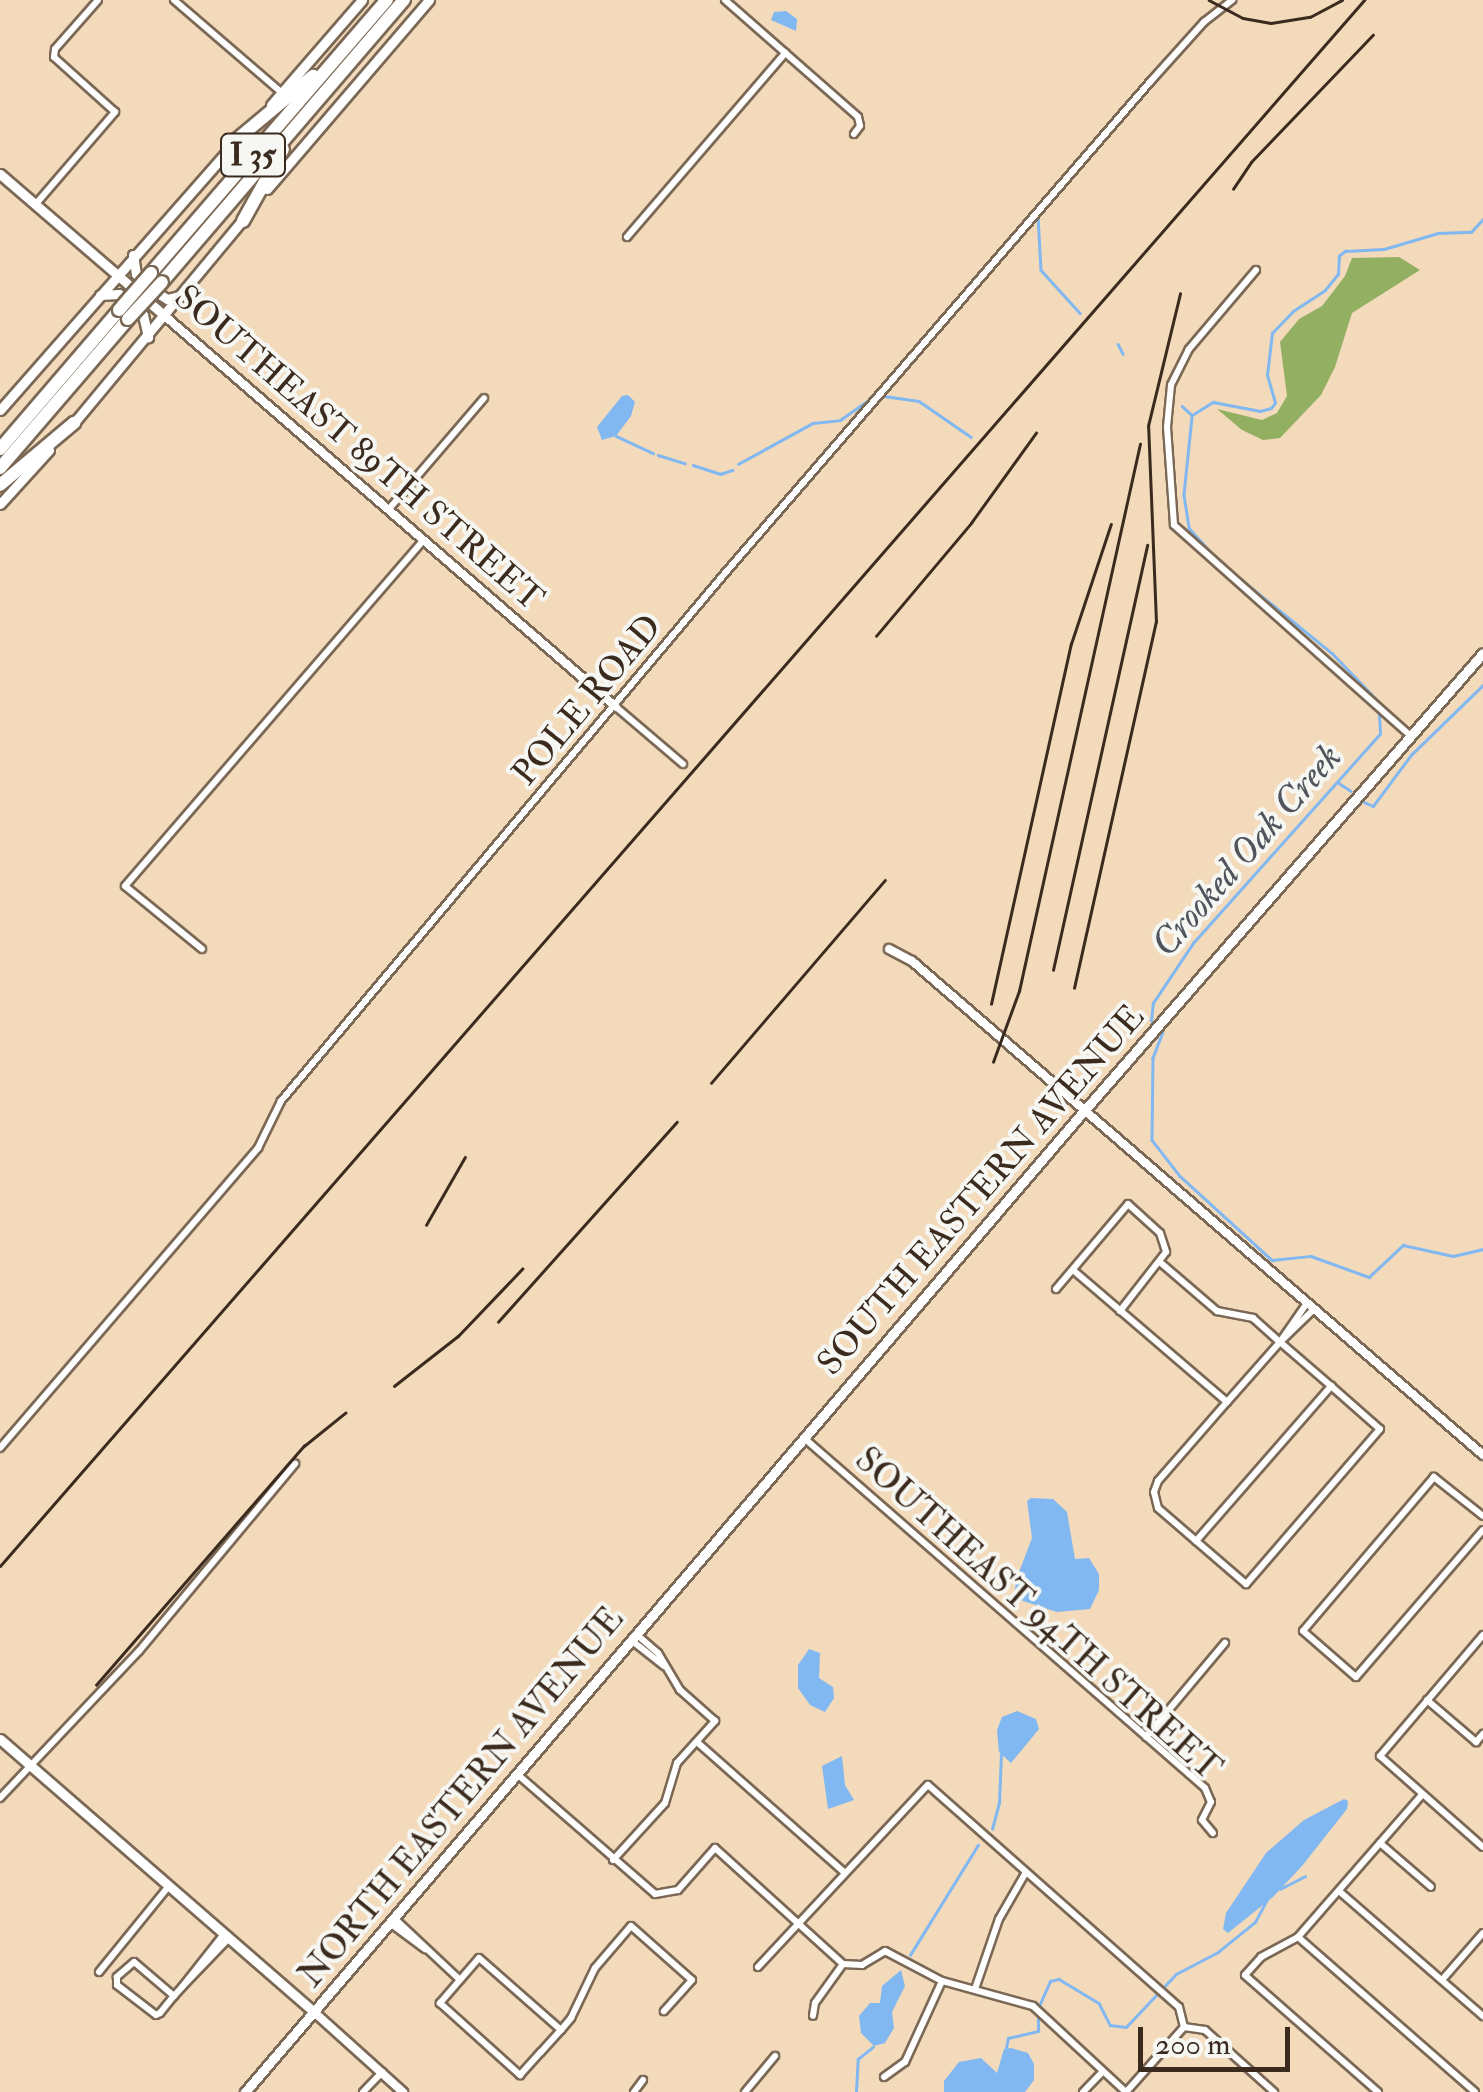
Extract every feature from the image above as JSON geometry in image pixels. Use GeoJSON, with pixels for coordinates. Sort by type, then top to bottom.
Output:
{"type":"FeatureCollection","features":[{"type":"Feature","properties":{"kind":"highway","name":"I 35"},"geometry":{"type":"LineString","coordinates":[[0,449],[156,277],[387,0]]}},
{"type":"Feature","properties":{"kind":"highway","name":"I 35"},"geometry":{"type":"LineString","coordinates":[[156,277],[298,123],[404,0]]}},
{"type":"Feature","properties":{"kind":"highway"},"geometry":{"type":"LineString","coordinates":[[235,141],[355,37]]}},
{"type":"Feature","properties":{"kind":"highway"},"geometry":{"type":"LineString","coordinates":[[242,221],[298,123]]}},
{"type":"Feature","properties":{"kind":"highway","name":"I 35"},"geometry":{"type":"LineString","coordinates":[[0,468],[124,314]]}},
{"type":"Feature","properties":{"kind":"highway"},"geometry":{"type":"LineString","coordinates":[[0,485],[74,423]]}},
{"type":"Feature","properties":{"kind":"main road"},"geometry":{"type":"LineString","coordinates":[[0,410],[361,0]]}},
{"type":"Feature","properties":{"kind":"main road"},"geometry":{"type":"LineString","coordinates":[[0,504],[166,317],[428,0]]}},
{"type":"Feature","properties":{"kind":"main road","name":"SOUTHEAST 89TH STREET"},"geometry":{"type":"LineString","coordinates":[[0,174],[166,317]]}},
{"type":"Feature","properties":{"kind":"main road"},"geometry":{"type":"LineString","coordinates":[[133,255],[137,276],[159,294],[167,299],[185,294]]}},
{"type":"Feature","properties":{"kind":"main road"},"geometry":{"type":"LineString","coordinates":[[98,295],[119,294],[145,316],[148,338]]}},
{"type":"Feature","properties":{"kind":"main road","name":"SOUTH EASTERN AVENUE"},"geometry":{"type":"LineString","coordinates":[[718,1538],[1483,653]]}},
{"type":"Feature","properties":{"kind":"main road","name":"NORTH EASTERN AVENUE"},"geometry":{"type":"LineString","coordinates":[[245,2092],[718,1538]]}},
{"type":"Feature","properties":{"kind":"main road"},"geometry":{"type":"LineString","coordinates":[[2,1744],[314,2012]]}},
{"type":"Feature","properties":{"kind":"street"},"geometry":{"type":"LineString","coordinates":[[35,205],[115,112],[57,62],[54,53],[98,0]]}},
{"type":"Feature","properties":{"kind":"street"},"geometry":{"type":"LineString","coordinates":[[174,0],[282,93]]}},
{"type":"Feature","properties":{"kind":"street"},"geometry":{"type":"LineString","coordinates":[[725,0],[858,117],[860,126],[854,134]]}},
{"type":"Feature","properties":{"kind":"street","name":"POLE ROAD"},"geometry":{"type":"LineString","coordinates":[[0,1448],[258,1148],[281,1101],[735,561],[1150,82],[1204,22],[1232,0]]}},
{"type":"Feature","properties":{"kind":"street"},"geometry":{"type":"LineString","coordinates":[[628,237],[784,53]]}},
{"type":"Feature","properties":{"kind":"street"},"geometry":{"type":"LineString","coordinates":[[1256,270],[1189,348],[1171,385],[1166,427],[1174,526],[1411,736]]}},
{"type":"Feature","properties":{"kind":"street","name":"SOUTHEAST 89TH STREET"},"geometry":{"type":"LineString","coordinates":[[166,317],[683,764]]}},
{"type":"Feature","properties":{"kind":"street"},"geometry":{"type":"LineString","coordinates":[[389,509],[484,398]]}},
{"type":"Feature","properties":{"kind":"street"},"geometry":{"type":"LineString","coordinates":[[202,949],[125,886],[424,540]]}},
{"type":"Feature","properties":{"kind":"street"},"geometry":{"type":"LineString","coordinates":[[889,949],[912,962],[1483,1455]]}},
{"type":"Feature","properties":{"kind":"street"},"geometry":{"type":"LineString","coordinates":[[1056,1288],[1128,1204],[1163,1237],[1166,1252],[1161,1264],[1120,1310]]}},
{"type":"Feature","properties":{"kind":"street"},"geometry":{"type":"LineString","coordinates":[[1161,1264],[1217,1311],[1250,1316],[1280,1342],[1331,1386],[1380,1429],[1246,1584],[1158,1508],[1154,1497],[1158,1481],[1280,1342],[1310,1306]]}},
{"type":"Feature","properties":{"kind":"street"},"geometry":{"type":"LineString","coordinates":[[1072,1270],[1226,1402]]}},
{"type":"Feature","properties":{"kind":"street"},"geometry":{"type":"LineString","coordinates":[[1196,1541],[1331,1386]]}},
{"type":"Feature","properties":{"kind":"street","name":"SOUTHEAST 94TH STREET"},"geometry":{"type":"LineString","coordinates":[[804,1438],[1204,1788],[1210,1802],[1203,1824],[1213,1833]]}},
{"type":"Feature","properties":{"kind":"street"},"geometry":{"type":"LineString","coordinates":[[0,1798],[139,1652],[295,1464]]}},
{"type":"Feature","properties":{"kind":"street"},"geometry":{"type":"LineString","coordinates":[[1483,1516],[1434,1477],[1303,1632],[1356,1677],[1483,1530]]}},
{"type":"Feature","properties":{"kind":"street"},"geometry":{"type":"LineString","coordinates":[[1483,1635],[1380,1756],[1480,1844],[1483,1834]]}},
{"type":"Feature","properties":{"kind":"street"},"geometry":{"type":"LineString","coordinates":[[613,1860],[665,1803],[677,1763],[715,1721],[680,1690],[658,1653],[633,1637]]}},
{"type":"Feature","properties":{"kind":"street"},"geometry":{"type":"LineString","coordinates":[[1146,1738],[1225,1644]]}},
{"type":"Feature","properties":{"kind":"street"},"geometry":{"type":"LineString","coordinates":[[1426,1700],[1476,1742],[1483,1734]]}},
{"type":"Feature","properties":{"kind":"street"},"geometry":{"type":"LineString","coordinates":[[697,1742],[844,1872]]}},
{"type":"Feature","properties":{"kind":"street"},"geometry":{"type":"LineString","coordinates":[[517,1774],[647,1890],[664,1895],[678,1890],[715,1848],[843,1964],[862,1965],[885,1951],[942,1981],[1034,2006],[1126,2092],[1184,2027]]}},
{"type":"Feature","properties":{"kind":"street"},"geometry":{"type":"LineString","coordinates":[[758,1967],[928,1785],[1179,2007],[1184,2027]]}},
{"type":"Feature","properties":{"kind":"street"},"geometry":{"type":"LineString","coordinates":[[1378,2092],[1245,1975],[1261,1956],[1298,1937],[1422,1794]]}},
{"type":"Feature","properties":{"kind":"street"},"geometry":{"type":"LineString","coordinates":[[1380,1843],[1431,1887]]}},
{"type":"Feature","properties":{"kind":"street"},"geometry":{"type":"LineString","coordinates":[[974,1989],[998,1919],[1026,1872]]}},
{"type":"Feature","properties":{"kind":"street"},"geometry":{"type":"LineString","coordinates":[[99,1972],[169,1886]]}},
{"type":"Feature","properties":{"kind":"street"},"geometry":{"type":"LineString","coordinates":[[1339,1891],[1483,2016]]}},
{"type":"Feature","properties":{"kind":"street"},"geometry":{"type":"LineString","coordinates":[[392,1921],[459,1980]]}},
{"type":"Feature","properties":{"kind":"street"},"geometry":{"type":"LineString","coordinates":[[561,2030],[479,1958],[440,2003],[520,2075],[561,2030],[582,2002],[595,1968],[631,1926],[692,1980],[664,2011]]}},
{"type":"Feature","properties":{"kind":"street"},"geometry":{"type":"LineString","coordinates":[[1442,1980],[1483,1933]]}},
{"type":"Feature","properties":{"kind":"street"},"geometry":{"type":"LineString","coordinates":[[174,1996],[134,1962],[116,1976],[117,1984],[152,2014],[174,1996],[226,1936]]}},
{"type":"Feature","properties":{"kind":"street"},"geometry":{"type":"LineString","coordinates":[[1298,1937],[1475,2092]]}},
{"type":"Feature","properties":{"kind":"street"},"geometry":{"type":"LineString","coordinates":[[812,2016],[815,2003],[843,1964]]}},
{"type":"Feature","properties":{"kind":"street"},"geometry":{"type":"LineString","coordinates":[[884,2077],[905,2062],[942,1981]]}},
{"type":"Feature","properties":{"kind":"street"},"geometry":{"type":"LineString","coordinates":[[314,2012],[403,2092]]}},
{"type":"Feature","properties":{"kind":"street"},"geometry":{"type":"LineString","coordinates":[[1184,2027],[1205,2030],[1274,2092]]}},
{"type":"Feature","properties":{"kind":"street"},"geometry":{"type":"LineString","coordinates":[[746,2092],[776,2056]]}},
{"type":"Feature","properties":{"kind":"street"},"geometry":{"type":"LineString","coordinates":[[364,2092],[382,2072]]}},
{"type":"Feature","properties":{"kind":"street"},"geometry":{"type":"LineString","coordinates":[[1083,2092],[1102,2072]]}},
{"type":"Feature","properties":{"kind":"street"},"geometry":{"type":"LineString","coordinates":[[634,2092],[644,2080]]}},
{"type":"Feature","properties":{"kind":"green space"},"geometry":{"type":"Polygon","coordinates":[[[1399,257],[1420,270],[1352,313],[1335,367],[1321,395],[1280,438],[1263,440],[1242,430],[1217,409],[1262,420],[1277,413],[1287,396],[1280,342],[1299,319],[1322,306],[1345,276],[1352,258],[1399,257]]]}},
{"type":"Feature","properties":{"kind":"water"},"geometry":{"type":"Polygon","coordinates":[[[786,11],[797,19],[796,31],[771,20],[774,12],[786,11]]]}},
{"type":"Feature","properties":{"kind":"water"},"geometry":{"type":"Polygon","coordinates":[[[628,395],[635,402],[631,416],[616,436],[602,440],[597,427],[622,396],[628,395]]]}},
{"type":"Feature","properties":{"kind":"water"},"geometry":{"type":"Polygon","coordinates":[[[1053,1499],[1067,1512],[1075,1559],[1089,1558],[1099,1574],[1099,1590],[1090,1609],[1057,1612],[1014,1598],[1016,1580],[1032,1538],[1027,1501],[1053,1499]]]}},
{"type":"Feature","properties":{"kind":"water"},"geometry":{"type":"Polygon","coordinates":[[[809,1649],[820,1653],[819,1678],[833,1687],[834,1698],[825,1712],[810,1705],[798,1688],[798,1665],[809,1649]]]}},
{"type":"Feature","properties":{"kind":"water"},"geometry":{"type":"Polygon","coordinates":[[[1017,1711],[1036,1719],[1039,1729],[1011,1763],[999,1752],[997,1730],[1002,1717],[1017,1711]]]}},
{"type":"Feature","properties":{"kind":"water"},"geometry":{"type":"Polygon","coordinates":[[[842,1756],[845,1785],[854,1800],[828,1809],[822,1766],[842,1756]]]}},
{"type":"Feature","properties":{"kind":"water"},"geometry":{"type":"Polygon","coordinates":[[[1344,1799],[1348,1801],[1347,1809],[1302,1866],[1273,1897],[1228,1933],[1223,1929],[1226,1913],[1266,1853],[1304,1820],[1344,1799]]]}},
{"type":"Feature","properties":{"kind":"water"},"geometry":{"type":"Polygon","coordinates":[[[901,1970],[905,1986],[892,2012],[894,2028],[885,2043],[874,2046],[861,2033],[859,2016],[870,2003],[880,2003],[882,1986],[901,1970]]]}},
{"type":"Feature","properties":{"kind":"water"},"geometry":{"type":"Polygon","coordinates":[[[1004,2049],[1028,2053],[1034,2064],[1034,2080],[1025,2092],[944,2092],[944,2081],[959,2062],[981,2058],[997,2073],[1004,2049]]]}},
{"type":"Feature","properties":{"kind":"waterway"},"geometry":{"type":"LineString","coordinates":[[1038,215],[1041,270],[1080,313]]}},
{"type":"Feature","properties":{"kind":"waterway","name":"Crooked Oak Creek"},"geometry":{"type":"LineString","coordinates":[[1192,415],[1213,402],[1260,411],[1271,408],[1275,403],[1267,375],[1272,333],[1293,311],[1325,290],[1338,274],[1339,256],[1345,251],[1384,249],[1438,233],[1471,232],[1483,219]]}},
{"type":"Feature","properties":{"kind":"waterway"},"geometry":{"type":"LineString","coordinates":[[1118,344],[1123,354]]}},
{"type":"Feature","properties":{"kind":"waterway"},"geometry":{"type":"LineString","coordinates":[[884,396],[919,401],[971,437]]}},
{"type":"Feature","properties":{"kind":"waterway"},"geometry":{"type":"LineString","coordinates":[[738,464],[813,423],[840,420],[872,398]]}},
{"type":"Feature","properties":{"kind":"waterway"},"geometry":{"type":"LineString","coordinates":[[1182,406],[1191,414]]}},
{"type":"Feature","properties":{"kind":"waterway","name":"Crooked Oak Creek"},"geometry":{"type":"LineString","coordinates":[[1192,417],[1184,495],[1189,528],[1219,561],[1333,654],[1382,705]]}},
{"type":"Feature","properties":{"kind":"waterway"},"geometry":{"type":"LineString","coordinates":[[616,436],[653,453]]}},
{"type":"Feature","properties":{"kind":"waterway"},"geometry":{"type":"LineString","coordinates":[[658,455],[685,463]]}},
{"type":"Feature","properties":{"kind":"waterway"},"geometry":{"type":"LineString","coordinates":[[693,465],[720,474],[732,470]]}},
{"type":"Feature","properties":{"kind":"waterway"},"geometry":{"type":"LineString","coordinates":[[1364,802],[1373,806],[1411,755],[1483,685]]}},
{"type":"Feature","properties":{"kind":"waterway","name":"Crooked Oak Creek"},"geometry":{"type":"LineString","coordinates":[[1151,1021],[1153,1003],[1193,943],[1380,734],[1379,714]]}},
{"type":"Feature","properties":{"kind":"waterway"},"geometry":{"type":"LineString","coordinates":[[1339,783],[1351,791]]}},
{"type":"Feature","properties":{"kind":"waterway","name":"Crooked Oak Creek"},"geometry":{"type":"LineString","coordinates":[[1163,1032],[1153,1058],[1152,1140],[1180,1176],[1272,1260],[1311,1256],[1369,1277],[1403,1245],[1453,1256],[1483,1249]]}},
{"type":"Feature","properties":{"kind":"waterway"},"geometry":{"type":"LineString","coordinates":[[992,1829],[999,1802],[1001,1755]]}},
{"type":"Feature","properties":{"kind":"waterway"},"geometry":{"type":"LineString","coordinates":[[910,1955],[978,1845]]}},
{"type":"Feature","properties":{"kind":"waterway"},"geometry":{"type":"LineString","coordinates":[[1280,1889],[1305,1876]]}},
{"type":"Feature","properties":{"kind":"waterway"},"geometry":{"type":"LineString","coordinates":[[1039,2006],[1050,1981],[1059,1979],[1099,2003],[1110,2025],[1126,2027],[1176,1974],[1218,1952],[1255,1922],[1267,1899]]}},
{"type":"Feature","properties":{"kind":"waterway"},"geometry":{"type":"LineString","coordinates":[[1006,2048],[1008,2038],[1038,2031],[1038,2013]]}},
{"type":"Feature","properties":{"kind":"waterway"},"geometry":{"type":"LineString","coordinates":[[856,2092],[858,2059],[873,2047]]}},
{"type":"Feature","properties":{"kind":"railway"},"geometry":{"type":"LineString","coordinates":[[1209,0],[1243,18],[1271,23],[1310,17],[1342,0]]}},
{"type":"Feature","properties":{"kind":"railway"},"geometry":{"type":"LineString","coordinates":[[0,1566],[1364,0]]}},
{"type":"Feature","properties":{"kind":"railway"},"geometry":{"type":"LineString","coordinates":[[1233,189],[1251,162],[1373,35]]}},
{"type":"Feature","properties":{"kind":"railway"},"geometry":{"type":"LineString","coordinates":[[1074,988],[1156,622],[1148,426],[1180,294]]}},
{"type":"Feature","properties":{"kind":"railway"},"geometry":{"type":"LineString","coordinates":[[876,636],[971,523],[1036,433]]}},
{"type":"Feature","properties":{"kind":"railway"},"geometry":{"type":"LineString","coordinates":[[993,1062],[1019,991],[1140,444]]}},
{"type":"Feature","properties":{"kind":"railway"},"geometry":{"type":"LineString","coordinates":[[991,1004],[1071,644],[1111,524]]}},
{"type":"Feature","properties":{"kind":"railway"},"geometry":{"type":"LineString","coordinates":[[1053,970],[1147,545]]}},
{"type":"Feature","properties":{"kind":"railway"},"geometry":{"type":"LineString","coordinates":[[711,1083],[885,880]]}},
{"type":"Feature","properties":{"kind":"railway"},"geometry":{"type":"LineString","coordinates":[[498,1322],[677,1122]]}},
{"type":"Feature","properties":{"kind":"railway"},"geometry":{"type":"LineString","coordinates":[[426,1225],[465,1157]]}},
{"type":"Feature","properties":{"kind":"railway"},"geometry":{"type":"LineString","coordinates":[[394,1386],[458,1336],[522,1269]]}},
{"type":"Feature","properties":{"kind":"railway"},"geometry":{"type":"LineString","coordinates":[[96,1685],[304,1446],[345,1413]]}}]}
